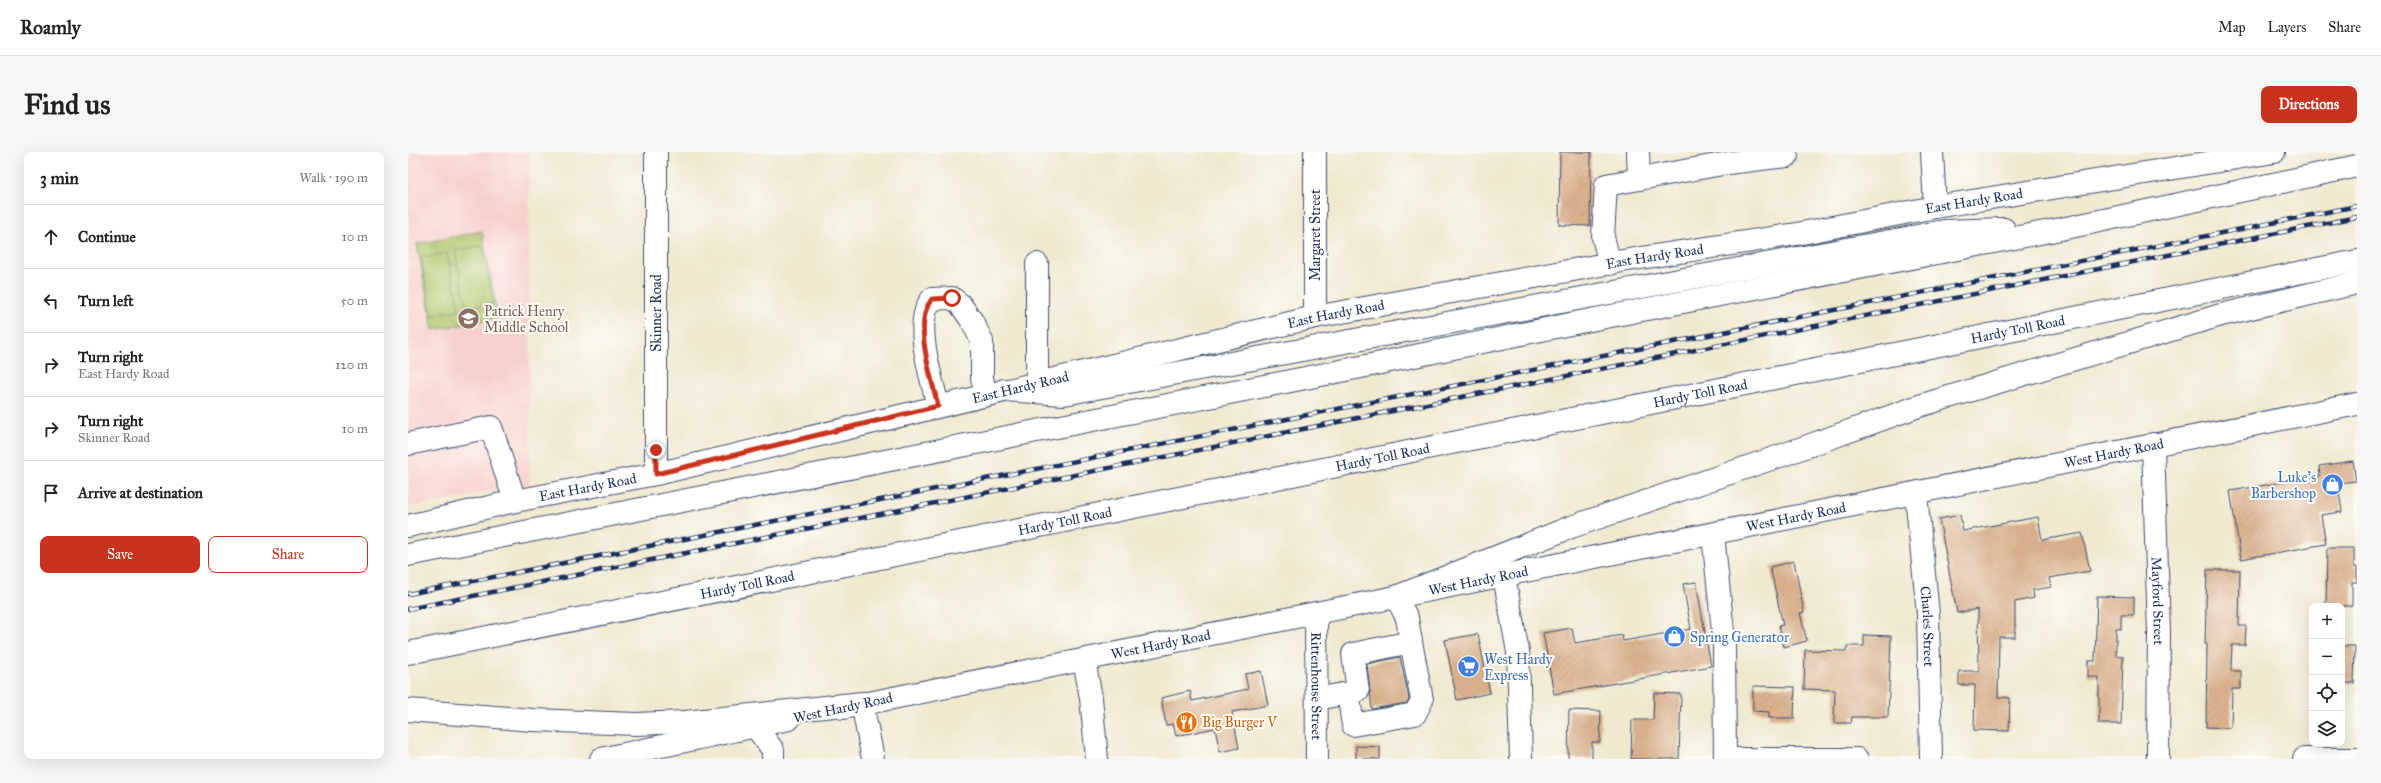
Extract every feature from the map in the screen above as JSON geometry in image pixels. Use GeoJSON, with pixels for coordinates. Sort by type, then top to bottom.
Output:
{"type":"FeatureCollection","features":[{"type":"Feature","properties":{"kind":"main road","name":"Skinner Road"},"geometry":{"type":"LineString","coordinates":[[656,152],[656,474]]}},
{"type":"Feature","properties":{"kind":"main road","name":"Margaret Street"},"geometry":{"type":"LineString","coordinates":[[1315,152],[1315,317]]}},
{"type":"Feature","properties":{"kind":"main road"},"geometry":{"type":"LineString","coordinates":[[1638,152],[1639,179]]}},
{"type":"Feature","properties":{"kind":"main road"},"geometry":{"type":"LineString","coordinates":[[1932,152],[1935,207]]}},
{"type":"Feature","properties":{"kind":"main road","name":"East Hardy Road"},"geometry":{"type":"LineString","coordinates":[[408,526],[515,501],[656,474],[995,392],[1315,317],[1610,264],[1797,234],[1935,207],[2274,152]]}},
{"type":"Feature","properties":{"kind":"main road"},"geometry":{"type":"LineString","coordinates":[[1610,264],[1603,237],[1606,185],[1639,179],[1728,158],[1787,156]]}},
{"type":"Feature","properties":{"kind":"main road"},"geometry":{"type":"LineString","coordinates":[[408,554],[1366,366],[1580,322],[2071,227],[2357,166]]}},
{"type":"Feature","properties":{"kind":"main road"},"geometry":{"type":"LineString","coordinates":[[938,406],[923,326],[925,311],[932,299],[952,298],[960,304],[972,321],[982,341],[982,375],[995,392],[1064,394],[1944,232],[2071,227]]}},
{"type":"Feature","properties":{"kind":"main road","name":"Hardy Toll Road"},"geometry":{"type":"LineString","coordinates":[[408,653],[2357,260]]}},
{"type":"Feature","properties":{"kind":"main road"},"geometry":{"type":"LineString","coordinates":[[1037,264],[1037,383]]}},
{"type":"Feature","properties":{"kind":"main road"},"geometry":{"type":"LineString","coordinates":[[1348,693],[1353,725],[1415,714],[1422,700],[1407,618],[1396,597],[1571,527],[1777,457],[1919,406],[2221,315],[2357,283]]}},
{"type":"Feature","properties":{"kind":"main road","name":"West Hardy Road"},"geometry":{"type":"LineString","coordinates":[[601,759],[635,755],[756,726],[862,703],[1713,535],[2152,444],[2357,404]]}},
{"type":"Feature","properties":{"kind":"main road"},"geometry":{"type":"LineString","coordinates":[[408,444],[491,426],[515,501]]}},
{"type":"Feature","properties":{"kind":"main road","name":"Mayford Street"},"geometry":{"type":"LineString","coordinates":[[2152,444],[2158,626],[2158,759]]}},
{"type":"Feature","properties":{"kind":"main road","name":"Charles Street"},"geometry":{"type":"LineString","coordinates":[[1916,494],[1928,614],[1931,759]]}},
{"type":"Feature","properties":{"kind":"main road"},"geometry":{"type":"LineString","coordinates":[[1713,535],[1724,641],[1725,759],[1857,759]]}},
{"type":"Feature","properties":{"kind":"main road"},"geometry":{"type":"LineString","coordinates":[[1504,576],[1518,652],[1521,759]]}},
{"type":"Feature","properties":{"kind":"main road","name":"Rittenhouse Street"},"geometry":{"type":"LineString","coordinates":[[1316,614],[1317,759]]}},
{"type":"Feature","properties":{"kind":"main road"},"geometry":{"type":"LineString","coordinates":[[1317,699],[1358,691],[1352,654],[1411,642]]}},
{"type":"Feature","properties":{"kind":"main road"},"geometry":{"type":"LineString","coordinates":[[1084,660],[1091,698],[1098,759]]}},
{"type":"Feature","properties":{"kind":"main road"},"geometry":{"type":"LineString","coordinates":[[408,710],[533,720],[636,724],[685,722],[862,703],[873,759]]}},
{"type":"Feature","properties":{"kind":"main road"},"geometry":{"type":"LineString","coordinates":[[756,726],[773,750],[774,759]]}},
{"type":"Feature","properties":{"kind":"main road"},"geometry":{"type":"LineString","coordinates":[[2304,759],[2357,759]]}},
{"type":"Feature","properties":{"kind":"shaded area","name":"Patrick Henry Middle School"},"geometry":{"type":"Polygon","coordinates":[[[408,152],[529,152],[530,485],[408,507],[408,152]]]}},
{"type":"Feature","properties":{"kind":"green space"},"geometry":{"type":"Polygon","coordinates":[[[482,231],[498,318],[433,330],[417,244],[482,231]]]}},
{"type":"Feature","properties":{"kind":"green space"},"geometry":{"type":"Polygon","coordinates":[[[482,246],[493,303],[467,308],[455,251],[482,246]]]}},
{"type":"Feature","properties":{"kind":"green space"},"geometry":{"type":"Polygon","coordinates":[[[447,253],[459,310],[432,315],[421,258],[447,253]]]}},
{"type":"Feature","properties":{"kind":"building"},"geometry":{"type":"Polygon","coordinates":[[[1560,152],[1591,152],[1590,226],[1559,225],[1560,152]]]}},
{"type":"Feature","properties":{"kind":"building"},"geometry":{"type":"Polygon","coordinates":[[[2353,461],[2356,481],[2338,483],[2342,512],[2321,515],[2326,544],[2241,559],[2230,491],[2320,476],[2319,466],[2353,461]]]}},
{"type":"Feature","properties":{"kind":"building"},"geometry":{"type":"Polygon","coordinates":[[[1960,515],[1963,531],[2038,517],[2042,540],[2082,533],[2090,571],[2049,578],[2051,587],[2033,590],[2034,598],[2015,602],[2015,637],[1999,637],[1998,697],[2010,698],[2009,731],[1974,730],[1975,685],[1959,685],[1959,671],[1979,671],[1978,609],[1957,613],[1939,519],[1960,515]]]}},
{"type":"Feature","properties":{"kind":"building"},"geometry":{"type":"Polygon","coordinates":[[[2327,548],[2354,548],[2354,567],[2357,567],[2357,582],[2352,582],[2352,606],[2345,606],[2345,603],[2326,603],[2327,548]]]}},
{"type":"Feature","properties":{"kind":"building"},"geometry":{"type":"Polygon","coordinates":[[[1794,561],[1804,612],[1800,613],[1807,641],[1784,647],[1779,626],[1783,625],[1770,567],[1794,561]]]}},
{"type":"Feature","properties":{"kind":"building"},"geometry":{"type":"Polygon","coordinates":[[[2207,570],[2240,570],[2239,626],[2246,626],[2245,645],[2232,645],[2231,671],[2241,671],[2241,689],[2232,689],[2231,728],[2206,727],[2207,644],[2205,644],[2207,570]]]}},
{"type":"Feature","properties":{"kind":"building","name":"Spring Generator"},"geometry":{"type":"Polygon","coordinates":[[[1696,582],[1711,666],[1554,694],[1543,633],[1572,628],[1575,643],[1622,635],[1623,641],[1691,629],[1683,584],[1696,582]]]}},
{"type":"Feature","properties":{"kind":"building"},"geometry":{"type":"Polygon","coordinates":[[[2097,596],[2134,597],[2134,615],[2121,615],[2121,629],[2116,628],[2116,656],[2123,656],[2121,724],[2099,724],[2099,677],[2088,677],[2088,661],[2095,661],[2097,596]]]}},
{"type":"Feature","properties":{"kind":"building","name":"West Hardy Express"},"geometry":{"type":"Polygon","coordinates":[[[1478,634],[1490,693],[1457,700],[1445,640],[1478,634]]]}},
{"type":"Feature","properties":{"kind":"building"},"geometry":{"type":"Polygon","coordinates":[[[1864,635],[1891,636],[1888,717],[1852,717],[1851,723],[1834,723],[1835,690],[1804,689],[1805,650],[1846,651],[1847,646],[1864,646],[1864,635]]]}},
{"type":"Feature","properties":{"kind":"building"},"geometry":{"type":"Polygon","coordinates":[[[2345,646],[2355,646],[2354,683],[2345,683],[2345,646]]]}},
{"type":"Feature","properties":{"kind":"building"},"geometry":{"type":"Polygon","coordinates":[[[1400,657],[1409,699],[1407,703],[1372,709],[1367,664],[1400,657]]]}},
{"type":"Feature","properties":{"kind":"building"},"geometry":{"type":"Polygon","coordinates":[[[1261,671],[1268,705],[1232,712],[1239,748],[1220,752],[1215,728],[1176,736],[1173,724],[1166,725],[1161,698],[1190,691],[1192,701],[1248,689],[1245,674],[1261,671]]]}},
{"type":"Feature","properties":{"kind":"building"},"geometry":{"type":"Polygon","coordinates":[[[1753,686],[1795,687],[1794,718],[1769,718],[1769,712],[1753,711],[1753,686]]]}},
{"type":"Feature","properties":{"kind":"building"},"geometry":{"type":"Polygon","coordinates":[[[1654,693],[1681,694],[1679,759],[1631,759],[1632,720],[1653,720],[1654,693]]]}},
{"type":"Feature","properties":{"kind":"building"},"geometry":{"type":"Polygon","coordinates":[[[1569,710],[1601,711],[1600,742],[1592,742],[1592,759],[1568,759],[1569,710]]]}},
{"type":"Feature","properties":{"kind":"building"},"geometry":{"type":"Polygon","coordinates":[[[1356,746],[1380,747],[1380,759],[1356,759],[1356,746]]]}},
{"type":"Feature","properties":{"kind":"railway"},"geometry":{"type":"LineString","coordinates":[[408,594],[2357,206]]}},
{"type":"Feature","properties":{"kind":"railway"},"geometry":{"type":"LineString","coordinates":[[408,609],[2357,217]]}},
{"type":"Feature","properties":{"kind":"place","name":"Patrick Henry Middle School"},"geometry":{"type":"Point","coordinates":[469,319]}},
{"type":"Feature","properties":{"kind":"place","name":"Luke's Barbershop"},"geometry":{"type":"Point","coordinates":[2332,485]}},
{"type":"Feature","properties":{"kind":"place","name":"Spring Generator"},"geometry":{"type":"Point","coordinates":[1675,637]}},
{"type":"Feature","properties":{"kind":"place","name":"West Hardy Express"},"geometry":{"type":"Point","coordinates":[1468,667]}},
{"type":"Feature","properties":{"kind":"place","name":"Big Burger V"},"geometry":{"type":"Point","coordinates":[1187,722]}},
{"type":"Feature","properties":{"kind":"route"},"geometry":{"type":"LineString","coordinates":[[656,450],[656,474],[938,406],[926,351],[923,326],[925,311],[928,303],[932,299],[939,297],[952,298]]}}]}
